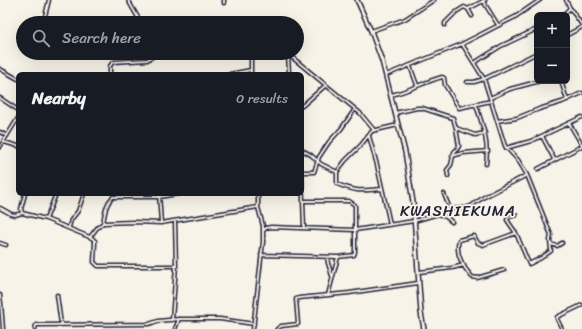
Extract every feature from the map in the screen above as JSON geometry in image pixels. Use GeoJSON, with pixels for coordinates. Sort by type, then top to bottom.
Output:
{"type":"FeatureCollection","features":[{"type":"Feature","properties":{"kind":"street"},"geometry":{"type":"LineString","coordinates":[[45,16],[49,0]]}},
{"type":"Feature","properties":{"kind":"street"},"geometry":{"type":"LineString","coordinates":[[128,0],[137,16]]}},
{"type":"Feature","properties":{"kind":"street"},"geometry":{"type":"LineString","coordinates":[[357,0],[371,31],[386,75],[409,178],[421,313],[424,329]]}},
{"type":"Feature","properties":{"kind":"street"},"geometry":{"type":"LineString","coordinates":[[371,31],[405,20],[434,0]]}},
{"type":"Feature","properties":{"kind":"street"},"geometry":{"type":"LineString","coordinates":[[386,75],[462,44],[515,17],[540,0]]}},
{"type":"Feature","properties":{"kind":"street"},"geometry":{"type":"LineString","coordinates":[[566,0],[582,26],[570,33]]}},
{"type":"Feature","properties":{"kind":"street"},"geometry":{"type":"LineString","coordinates":[[445,25],[445,23],[456,12],[464,7],[468,9],[484,1],[498,25]]}},
{"type":"Feature","properties":{"kind":"street"},"geometry":{"type":"LineString","coordinates":[[566,12],[570,8]]}},
{"type":"Feature","properties":{"kind":"street"},"geometry":{"type":"LineString","coordinates":[[468,9],[472,16]]}},
{"type":"Feature","properties":{"kind":"street"},"geometry":{"type":"LineString","coordinates":[[474,63],[501,46],[534,30]]}},
{"type":"Feature","properties":{"kind":"street"},"geometry":{"type":"LineString","coordinates":[[462,44],[484,79],[506,148],[518,160],[527,175],[551,235],[551,251],[529,264],[516,233],[507,220],[516,214]]}},
{"type":"Feature","properties":{"kind":"street"},"geometry":{"type":"LineString","coordinates":[[467,82],[474,82],[484,79],[534,54]]}},
{"type":"Feature","properties":{"kind":"street"},"geometry":{"type":"LineString","coordinates":[[110,72],[110,66],[113,62],[147,60]]}},
{"type":"Feature","properties":{"kind":"street"},"geometry":{"type":"LineString","coordinates":[[240,72],[251,70],[251,60]]}},
{"type":"Feature","properties":{"kind":"street"},"geometry":{"type":"LineString","coordinates":[[288,60],[289,72]]}},
{"type":"Feature","properties":{"kind":"street"},"geometry":{"type":"LineString","coordinates":[[296,60],[355,109],[374,130]]}},
{"type":"Feature","properties":{"kind":"street"},"geometry":{"type":"LineString","coordinates":[[410,66],[417,86]]}},
{"type":"Feature","properties":{"kind":"street"},"geometry":{"type":"LineString","coordinates":[[0,69],[16,78]]}},
{"type":"Feature","properties":{"kind":"street"},"geometry":{"type":"LineString","coordinates":[[391,95],[408,91],[442,77],[444,78],[445,85],[459,108],[476,105],[510,89],[534,83]]}},
{"type":"Feature","properties":{"kind":"street"},"geometry":{"type":"LineString","coordinates":[[562,84],[567,100]]}},
{"type":"Feature","properties":{"kind":"street"},"geometry":{"type":"LineString","coordinates":[[304,104],[326,85]]}},
{"type":"Feature","properties":{"kind":"street"},"geometry":{"type":"LineString","coordinates":[[497,121],[517,118],[582,93]]}},
{"type":"Feature","properties":{"kind":"street"},"geometry":{"type":"LineString","coordinates":[[0,98],[16,109]]}},
{"type":"Feature","properties":{"kind":"street"},"geometry":{"type":"LineString","coordinates":[[476,105],[485,133],[488,151],[486,164]]}},
{"type":"Feature","properties":{"kind":"street"},"geometry":{"type":"LineString","coordinates":[[395,113],[422,108],[453,118],[459,146],[452,156],[451,165],[447,170],[448,176]]}},
{"type":"Feature","properties":{"kind":"street"},"geometry":{"type":"LineString","coordinates":[[304,173],[314,172],[317,161],[329,142],[341,129],[355,109]]}},
{"type":"Feature","properties":{"kind":"street"},"geometry":{"type":"LineString","coordinates":[[506,148],[531,141],[582,117]]}},
{"type":"Feature","properties":{"kind":"street"},"geometry":{"type":"LineString","coordinates":[[0,147],[16,121]]}},
{"type":"Feature","properties":{"kind":"street"},"geometry":{"type":"LineString","coordinates":[[538,169],[582,145],[569,123]]}},
{"type":"Feature","properties":{"kind":"street"},"geometry":{"type":"LineString","coordinates":[[382,189],[358,191],[351,190],[337,184],[337,172],[345,161],[374,130],[398,125]]}},
{"type":"Feature","properties":{"kind":"street"},"geometry":{"type":"LineString","coordinates":[[456,128],[475,134],[485,133]]}},
{"type":"Feature","properties":{"kind":"street"},"geometry":{"type":"LineString","coordinates":[[0,132],[7,136]]}},
{"type":"Feature","properties":{"kind":"street"},"geometry":{"type":"LineString","coordinates":[[369,135],[390,224]]}},
{"type":"Feature","properties":{"kind":"street"},"geometry":{"type":"LineString","coordinates":[[542,136],[554,159],[553,161]]}},
{"type":"Feature","properties":{"kind":"street"},"geometry":{"type":"LineString","coordinates":[[3,142],[16,145]]}},
{"type":"Feature","properties":{"kind":"street"},"geometry":{"type":"LineString","coordinates":[[304,151],[317,161],[337,172]]}},
{"type":"Feature","properties":{"kind":"street"},"geometry":{"type":"LineString","coordinates":[[452,156],[464,153],[488,151]]}},
{"type":"Feature","properties":{"kind":"street"},"geometry":{"type":"LineString","coordinates":[[263,226],[355,230],[414,221],[450,209],[471,206],[484,197],[527,175]]}},
{"type":"Feature","properties":{"kind":"street"},"geometry":{"type":"LineString","coordinates":[[444,194],[450,209]]}},
{"type":"Feature","properties":{"kind":"street"},"geometry":{"type":"LineString","coordinates":[[22,213],[21,209],[24,196]]}},
{"type":"Feature","properties":{"kind":"street"},"geometry":{"type":"LineString","coordinates":[[46,219],[55,196]]}},
{"type":"Feature","properties":{"kind":"street"},"geometry":{"type":"LineString","coordinates":[[68,227],[78,211],[83,196]]}},
{"type":"Feature","properties":{"kind":"street"},"geometry":{"type":"LineString","coordinates":[[103,223],[106,207],[109,201],[113,198],[144,196]]}},
{"type":"Feature","properties":{"kind":"street"},"geometry":{"type":"LineString","coordinates":[[159,196],[161,223]]}},
{"type":"Feature","properties":{"kind":"street"},"geometry":{"type":"LineString","coordinates":[[253,329],[264,231],[258,207],[258,196]]}},
{"type":"Feature","properties":{"kind":"street"},"geometry":{"type":"LineString","coordinates":[[303,196],[304,228]]}},
{"type":"Feature","properties":{"kind":"street"},"geometry":{"type":"LineString","coordinates":[[261,255],[338,257],[355,254],[354,203],[303,201]]}},
{"type":"Feature","properties":{"kind":"street"},"geometry":{"type":"LineString","coordinates":[[90,237],[103,223],[161,223],[258,207]]}},
{"type":"Feature","properties":{"kind":"street"},"geometry":{"type":"LineString","coordinates":[[0,208],[15,215],[22,213],[46,219],[90,237],[95,241],[94,262],[98,266],[176,266]]}},
{"type":"Feature","properties":{"kind":"street"},"geometry":{"type":"LineString","coordinates":[[438,214],[446,216],[452,222]]}},
{"type":"Feature","properties":{"kind":"street"},"geometry":{"type":"LineString","coordinates":[[172,320],[176,266],[175,220]]}},
{"type":"Feature","properties":{"kind":"street"},"geometry":{"type":"LineString","coordinates":[[264,231],[266,228],[271,227]]}},
{"type":"Feature","properties":{"kind":"street"},"geometry":{"type":"LineString","coordinates":[[504,270],[475,278],[472,277],[457,252],[459,240],[474,236],[478,243],[483,245],[516,233]]}},
{"type":"Feature","properties":{"kind":"street"},"geometry":{"type":"LineString","coordinates":[[0,243],[6,245]]}},
{"type":"Feature","properties":{"kind":"street"},"geometry":{"type":"LineString","coordinates":[[551,243],[557,246],[562,243]]}},
{"type":"Feature","properties":{"kind":"street"},"geometry":{"type":"LineString","coordinates":[[327,256],[332,277]]}},
{"type":"Feature","properties":{"kind":"street"},"geometry":{"type":"LineString","coordinates":[[328,295],[338,257]]}},
{"type":"Feature","properties":{"kind":"street"},"geometry":{"type":"LineString","coordinates":[[418,272],[464,265]]}},
{"type":"Feature","properties":{"kind":"street"},"geometry":{"type":"LineString","coordinates":[[277,329],[281,326],[298,324],[296,299],[384,289],[419,283]]}},
{"type":"Feature","properties":{"kind":"street"},"geometry":{"type":"LineString","coordinates":[[0,295],[3,329]]}},
{"type":"Feature","properties":{"kind":"street"},"geometry":{"type":"LineString","coordinates":[[58,295],[61,324]]}},
{"type":"Feature","properties":{"kind":"street"},"geometry":{"type":"LineString","coordinates":[[562,329],[557,319],[559,315],[582,304]]}},
{"type":"Feature","properties":{"kind":"street"},"geometry":{"type":"LineString","coordinates":[[35,329],[36,325],[149,324],[158,321],[178,319],[220,318],[254,324]]}},
{"type":"Feature","properties":{"kind":"street"},"geometry":{"type":"LineString","coordinates":[[175,329],[178,319]]}},
{"type":"Feature","properties":{"kind":"district","name":"KWASHIEKUMA"},"geometry":{"type":"Point","coordinates":[458,211]}}]}
